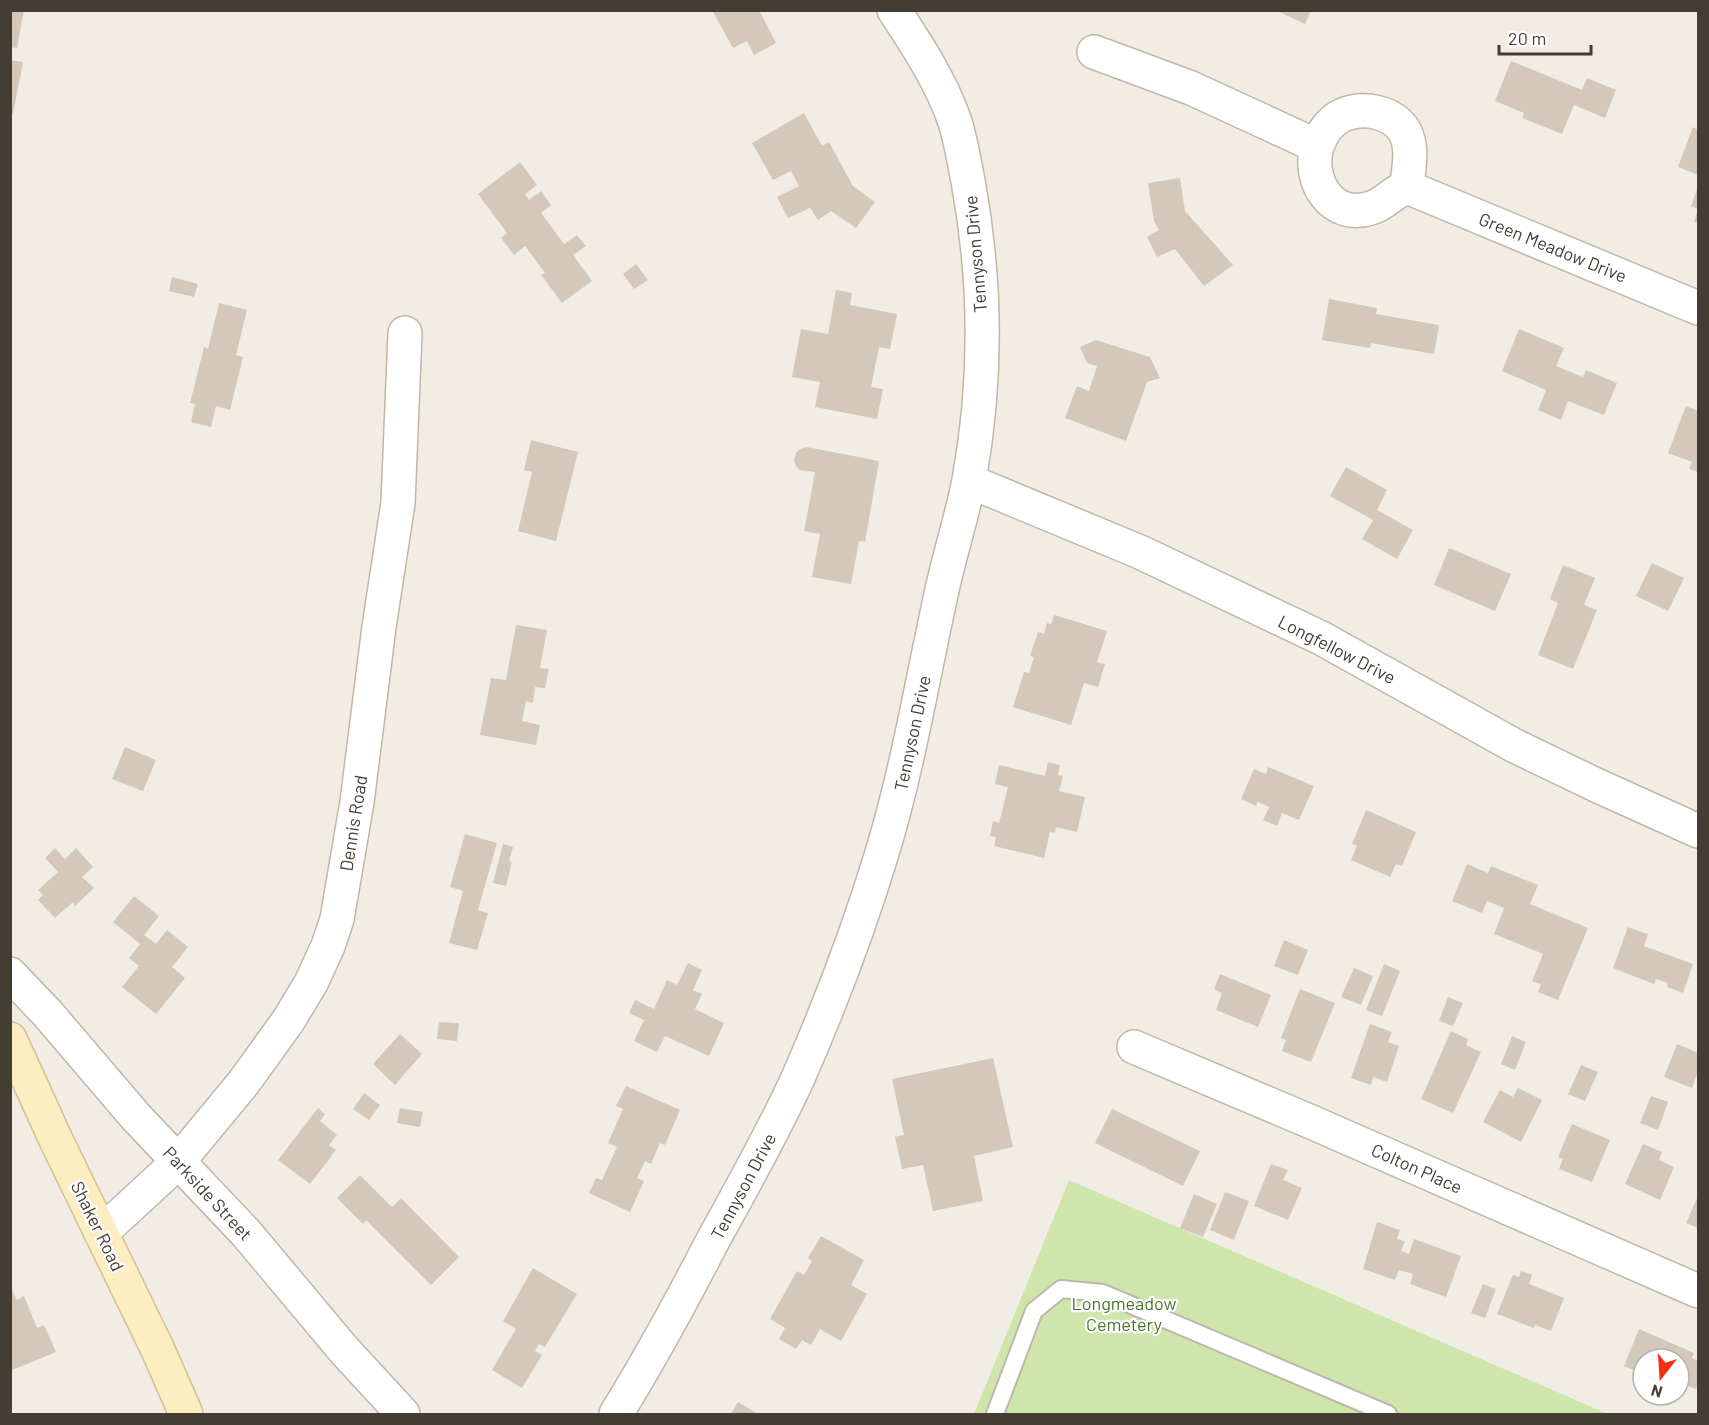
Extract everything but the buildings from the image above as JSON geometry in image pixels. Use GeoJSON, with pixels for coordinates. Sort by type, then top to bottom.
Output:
{"type":"FeatureCollection","features":[{"type":"Feature","properties":{"kind":"main road","name":"Shaker Road"},"geometry":{"type":"LineString","coordinates":[[10,1039],[56,1140],[158,1350],[186,1414]]}},
{"type":"Feature","properties":{"kind":"street","name":"Tennyson Drive"},"geometry":{"type":"LineString","coordinates":[[616,1414],[664,1333],[772,1131],[827,1010],[864,909],[898,795],[914,730],[940,599],[969,481],[981,374],[982,340],[974,213],[954,119],[940,88],[894,10]]}},
{"type":"Feature","properties":{"kind":"street"},"geometry":{"type":"LineString","coordinates":[[1094,52],[1191,88],[1317,146]]}},
{"type":"Feature","properties":{"kind":"street"},"geometry":{"type":"LineString","coordinates":[[1365,112],[1388,115],[1401,126],[1408,140],[1410,163],[1407,187],[1400,189],[1372,208],[1349,209],[1334,204],[1323,193],[1317,176],[1315,153],[1324,132],[1342,115],[1365,112]]}},
{"type":"Feature","properties":{"kind":"street","name":"Green Meadow Drive"},"geometry":{"type":"LineString","coordinates":[[1407,187],[1698,308]]}},
{"type":"Feature","properties":{"kind":"street","name":"Dennis Road"},"geometry":{"type":"LineString","coordinates":[[101,1233],[178,1162],[203,1134],[288,1021],[311,983],[328,946],[337,919],[357,802],[398,503],[405,333]]}},
{"type":"Feature","properties":{"kind":"street","name":"Longfellow Drive"},"geometry":{"type":"LineString","coordinates":[[969,481],[1140,552],[1321,638],[1515,746],[1698,831]]}},
{"type":"Feature","properties":{"kind":"street","name":"Parkside Street"},"geometry":{"type":"LineString","coordinates":[[10,974],[48,1014],[136,1117],[246,1233],[344,1350],[403,1414]]}},
{"type":"Feature","properties":{"kind":"street","name":"Colton Place"},"geometry":{"type":"LineString","coordinates":[[1134,1047],[1698,1291]]}},
{"type":"Feature","properties":{"kind":"lane"},"geometry":{"type":"LineString","coordinates":[[994,1414],[1034,1311],[1061,1289],[1103,1293],[1388,1414]]}},
{"type":"Feature","properties":{"kind":"green space","name":"Longmeadow Cemetery"},"geometry":{"type":"Polygon","coordinates":[[[1069,1180],[1608,1414],[974,1414],[1069,1180]]]}}]}
